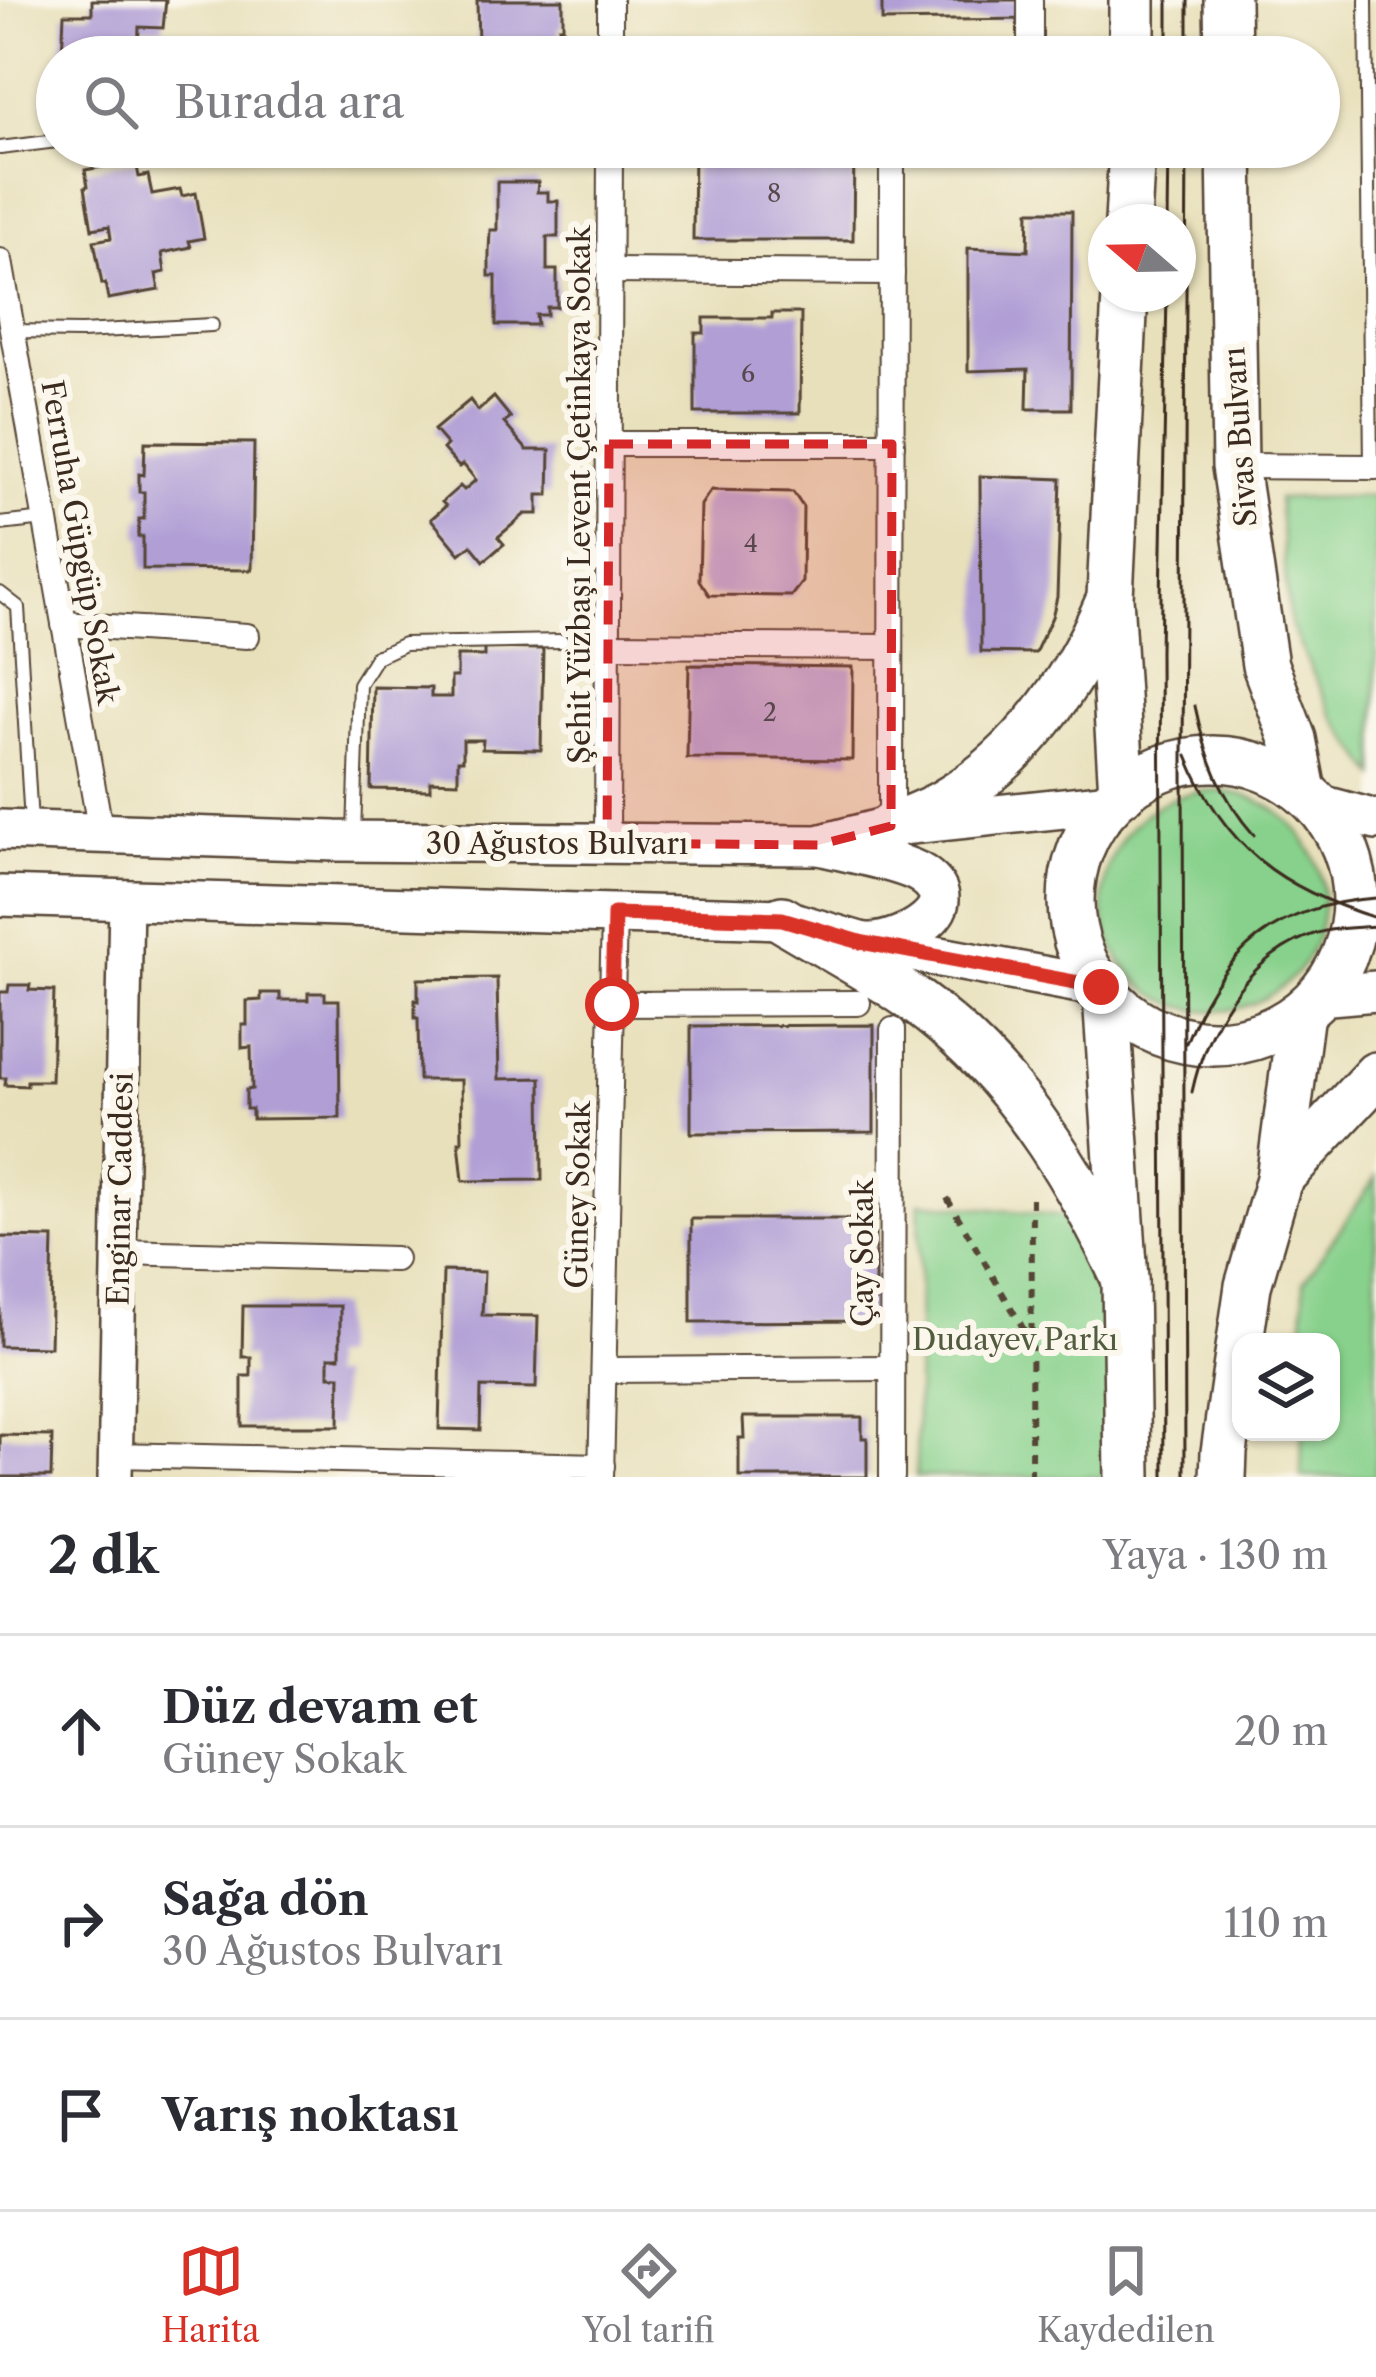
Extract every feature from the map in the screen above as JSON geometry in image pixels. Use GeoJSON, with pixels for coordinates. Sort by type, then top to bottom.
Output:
{"type":"FeatureCollection","features":[{"type":"Feature","properties":{"kind":"highway"},"geometry":{"type":"LineString","coordinates":[[1132,0],[1132,36]]}},
{"type":"Feature","properties":{"kind":"highway"},"geometry":{"type":"LineString","coordinates":[[1227,0],[1228,36]]}},
{"type":"Feature","properties":{"kind":"highway"},"geometry":{"type":"LineString","coordinates":[[1129,204],[1131,168]]}},
{"type":"Feature","properties":{"kind":"highway","name":"Sivas Bulvarı"},"geometry":{"type":"LineString","coordinates":[[1230,168],[1235,466],[1265,665],[1310,798]]}},
{"type":"Feature","properties":{"kind":"highway"},"geometry":{"type":"LineString","coordinates":[[1116,798],[1110,597],[1124,312]]}},
{"type":"Feature","properties":{"kind":"highway"},"geometry":{"type":"LineString","coordinates":[[891,826],[941,804],[973,783],[1029,732],[1076,668],[1110,597]]}},
{"type":"Feature","properties":{"kind":"highway"},"geometry":{"type":"LineString","coordinates":[[1201,757],[1256,765],[1310,798],[1333,825],[1345,849],[1353,918],[1346,951],[1334,975],[1310,1004],[1258,1036],[1204,1042],[1165,1035],[1143,1025],[1103,991],[1081,954],[1071,902],[1080,851],[1116,798],[1160,768],[1201,757]]}},
{"type":"Feature","properties":{"kind":"highway"},"geometry":{"type":"LineString","coordinates":[[782,919],[912,999],[974,1051],[1058,1156],[1125,1280]]}},
{"type":"Feature","properties":{"kind":"highway"},"geometry":{"type":"LineString","coordinates":[[1103,991],[1125,1280],[1128,1477]]}},
{"type":"Feature","properties":{"kind":"highway"},"geometry":{"type":"LineString","coordinates":[[1223,1477],[1248,1286],[1279,1179],[1310,1004]]}},
{"type":"Feature","properties":{"kind":"highway"},"geometry":{"type":"LineString","coordinates":[[1279,1179],[1376,1075]]}},
{"type":"Feature","properties":{"kind":"main road","name":"30 Ağustos Bulvarı"},"geometry":{"type":"LineString","coordinates":[[16,830],[353,841],[818,844],[891,826],[1116,798]]}},
{"type":"Feature","properties":{"kind":"main road"},"geometry":{"type":"LineString","coordinates":[[1310,798],[1376,820]]}},
{"type":"Feature","properties":{"kind":"main road"},"geometry":{"type":"LineString","coordinates":[[818,844],[913,870],[927,878],[936,892],[935,910],[917,930],[890,942],[860,942]]}},
{"type":"Feature","properties":{"kind":"main road"},"geometry":{"type":"LineString","coordinates":[[0,896],[782,919],[860,942],[1103,991]]}},
{"type":"Feature","properties":{"kind":"main road"},"geometry":{"type":"LineString","coordinates":[[1310,1004],[1376,991]]}},
{"type":"Feature","properties":{"kind":"street"},"geometry":{"type":"LineString","coordinates":[[610,0],[610,36]]}},
{"type":"Feature","properties":{"kind":"street"},"geometry":{"type":"LineString","coordinates":[[1030,0],[1030,36]]}},
{"type":"Feature","properties":{"kind":"street","name":"Şehit Yüzbaşı Levent Çetinkaya Sokak"},"geometry":{"type":"LineString","coordinates":[[608,843],[610,168]]}},
{"type":"Feature","properties":{"kind":"street"},"geometry":{"type":"LineString","coordinates":[[891,826],[892,168]]}},
{"type":"Feature","properties":{"kind":"street","name":"Ferruha Güpgüp Sokak"},"geometry":{"type":"LineString","coordinates":[[0,261],[6,331],[101,833]]}},
{"type":"Feature","properties":{"kind":"street"},"geometry":{"type":"LineString","coordinates":[[610,272],[892,273]]}},
{"type":"Feature","properties":{"kind":"street"},"geometry":{"type":"LineString","coordinates":[[609,444],[892,444]]}},
{"type":"Feature","properties":{"kind":"street"},"geometry":{"type":"LineString","coordinates":[[1235,466],[1374,467]]}},
{"type":"Feature","properties":{"kind":"street"},"geometry":{"type":"LineString","coordinates":[[64,624],[247,636]]}},
{"type":"Feature","properties":{"kind":"street"},"geometry":{"type":"LineString","coordinates":[[608,645],[892,647]]}},
{"type":"Feature","properties":{"kind":"street","name":"Enginar Caddesi"},"geometry":{"type":"LineString","coordinates":[[115,1466],[126,900]]}},
{"type":"Feature","properties":{"kind":"street","name":"Güney Sokak"},"geometry":{"type":"LineString","coordinates":[[601,1472],[614,914]]}},
{"type":"Feature","properties":{"kind":"street"},"geometry":{"type":"LineString","coordinates":[[612,1004],[858,1004]]}},
{"type":"Feature","properties":{"kind":"street","name":"Çay Sokak"},"geometry":{"type":"LineString","coordinates":[[892,1477],[893,1030]]}},
{"type":"Feature","properties":{"kind":"street"},"geometry":{"type":"LineString","coordinates":[[119,1252],[395,1259]]}},
{"type":"Feature","properties":{"kind":"street"},"geometry":{"type":"LineString","coordinates":[[604,1370],[892,1368]]}},
{"type":"Feature","properties":{"kind":"street"},"geometry":{"type":"LineString","coordinates":[[115,1466],[601,1472]]}},
{"type":"Feature","properties":{"kind":"lane"},"geometry":{"type":"LineString","coordinates":[[1366,0],[1374,467]]}},
{"type":"Feature","properties":{"kind":"lane"},"geometry":{"type":"LineString","coordinates":[[0,148],[36,144]]}},
{"type":"Feature","properties":{"kind":"lane"},"geometry":{"type":"LineString","coordinates":[[6,331],[212,325]]}},
{"type":"Feature","properties":{"kind":"lane"},"geometry":{"type":"LineString","coordinates":[[0,524],[45,518]]}},
{"type":"Feature","properties":{"kind":"lane"},"geometry":{"type":"LineString","coordinates":[[0,593],[18,608],[16,830]]}},
{"type":"Feature","properties":{"kind":"lane"},"geometry":{"type":"LineString","coordinates":[[353,841],[359,684],[376,657],[404,644],[562,641]]}},
{"type":"Feature","properties":{"kind":"path"},"geometry":{"type":"LineString","coordinates":[[1031,1477],[1032,1191]]}},
{"type":"Feature","properties":{"kind":"path"},"geometry":{"type":"LineString","coordinates":[[947,1198],[1031,1342]]}},
{"type":"Feature","properties":{"kind":"highlighted area"},"geometry":{"type":"Polygon","coordinates":[[[609,444],[892,444],[891,826],[818,845],[607,843],[609,444]]]}},
{"type":"Feature","properties":{"kind":"green space"},"geometry":{"type":"Polygon","coordinates":[[[1376,496],[1376,776],[1333,716],[1290,625],[1278,499],[1376,496]]]}},
{"type":"Feature","properties":{"kind":"green space"},"geometry":{"type":"Polygon","coordinates":[[[1213,791],[1255,799],[1291,823],[1315,859],[1323,901],[1315,943],[1291,979],[1255,1003],[1213,1011],[1171,1003],[1135,979],[1111,943],[1103,901],[1111,859],[1135,823],[1171,799],[1213,791]]]}},
{"type":"Feature","properties":{"kind":"green space"},"geometry":{"type":"Polygon","coordinates":[[[1376,1177],[1376,1477],[1301,1477],[1302,1441],[1340,1441],[1340,1333],[1303,1333],[1304,1281],[1376,1177]]]}},
{"type":"Feature","properties":{"kind":"green space","name":"Dudayev Parkı"},"geometry":{"type":"Polygon","coordinates":[[[920,1202],[1086,1218],[1111,1312],[1113,1477],[916,1477],[920,1202]]]}},
{"type":"Feature","properties":{"kind":"building"},"geometry":{"type":"Polygon","coordinates":[[[92,0],[166,0],[163,28],[139,27],[139,36],[63,36],[64,14],[92,14],[92,0]]]}},
{"type":"Feature","properties":{"kind":"building"},"geometry":{"type":"Polygon","coordinates":[[[477,0],[563,0],[559,36],[478,36],[477,0]]]}},
{"type":"Feature","properties":{"kind":"building"},"geometry":{"type":"Polygon","coordinates":[[[882,0],[1025,0],[1025,19],[882,21],[882,0]]]}},
{"type":"Feature","properties":{"kind":"building"},"geometry":{"type":"Polygon","coordinates":[[[137,168],[139,177],[148,175],[152,194],[180,189],[182,196],[196,193],[204,238],[189,241],[191,247],[162,253],[165,272],[156,274],[159,290],[108,299],[94,241],[111,238],[109,226],[92,229],[85,170],[137,168]]]}},
{"type":"Feature","properties":{"kind":"building"},"geometry":{"type":"Polygon","coordinates":[[[694,168],[854,168],[853,240],[693,240],[694,168]]]}},
{"type":"Feature","properties":{"kind":"building"},"geometry":{"type":"Polygon","coordinates":[[[497,182],[538,182],[537,192],[548,192],[548,201],[558,201],[558,237],[547,237],[547,270],[557,270],[557,307],[547,307],[547,315],[536,315],[537,325],[496,325],[496,276],[489,276],[489,253],[490,230],[497,230],[497,182]]]}},
{"type":"Feature","properties":{"kind":"building"},"geometry":{"type":"Polygon","coordinates":[[[1029,211],[1072,211],[1071,409],[1027,409],[1028,369],[968,371],[968,248],[1028,251],[1029,211]]]}},
{"type":"Feature","properties":{"kind":"building"},"geometry":{"type":"Polygon","coordinates":[[[772,313],[801,313],[800,413],[695,413],[695,333],[704,333],[704,318],[772,318],[772,313]]]}},
{"type":"Feature","properties":{"kind":"building"},"geometry":{"type":"Polygon","coordinates":[[[494,397],[511,418],[504,423],[527,450],[550,450],[549,495],[538,495],[538,514],[525,514],[498,537],[504,544],[484,561],[471,545],[460,554],[431,519],[460,486],[464,490],[476,480],[443,449],[447,445],[434,430],[470,400],[478,411],[494,397]]]}},
{"type":"Feature","properties":{"kind":"building"},"geometry":{"type":"Polygon","coordinates":[[[145,442],[254,443],[252,570],[143,569],[143,537],[138,537],[139,519],[144,519],[139,474],[144,475],[145,442]]]}},
{"type":"Feature","properties":{"kind":"building"},"geometry":{"type":"Polygon","coordinates":[[[980,476],[1061,479],[1057,597],[1035,653],[981,652],[980,476]]]}},
{"type":"Feature","properties":{"kind":"building"},"geometry":{"type":"Polygon","coordinates":[[[711,490],[793,492],[803,507],[802,582],[791,596],[709,595],[699,580],[701,505],[711,490]]]}},
{"type":"Feature","properties":{"kind":"building"},"geometry":{"type":"Polygon","coordinates":[[[484,648],[543,649],[541,750],[482,749],[483,740],[463,740],[458,782],[430,781],[430,790],[371,789],[373,687],[431,688],[431,697],[451,697],[457,656],[484,656],[484,648]]]}},
{"type":"Feature","properties":{"kind":"building"},"geometry":{"type":"Polygon","coordinates":[[[689,665],[853,667],[852,760],[687,758],[689,665]]]}},
{"type":"Feature","properties":{"kind":"building"},"geometry":{"type":"Polygon","coordinates":[[[497,978],[499,1079],[541,1078],[542,1180],[463,1181],[461,1080],[419,1080],[418,979],[497,978]]]}},
{"type":"Feature","properties":{"kind":"building"},"geometry":{"type":"Polygon","coordinates":[[[9,985],[54,991],[51,1081],[5,1085],[6,1078],[0,1078],[0,992],[8,992],[9,985]]]}},
{"type":"Feature","properties":{"kind":"building"},"geometry":{"type":"Polygon","coordinates":[[[261,993],[280,993],[280,1000],[308,1000],[308,993],[325,993],[325,1000],[339,1000],[340,1118],[252,1119],[252,1109],[246,1109],[246,1090],[252,1089],[251,1047],[242,1048],[242,1025],[247,1025],[247,1001],[261,1000],[261,993]]]}},
{"type":"Feature","properties":{"kind":"building"},"geometry":{"type":"Polygon","coordinates":[[[874,1025],[874,1132],[691,1133],[691,1026],[874,1025]]]}},
{"type":"Feature","properties":{"kind":"building"},"geometry":{"type":"Polygon","coordinates":[[[691,1219],[875,1219],[875,1321],[691,1322],[691,1219]]]}},
{"type":"Feature","properties":{"kind":"building"},"geometry":{"type":"Polygon","coordinates":[[[0,1237],[53,1238],[50,1347],[0,1346],[0,1237]]]}},
{"type":"Feature","properties":{"kind":"building"},"geometry":{"type":"Polygon","coordinates":[[[443,1271],[484,1272],[482,1315],[538,1316],[536,1388],[481,1387],[480,1430],[439,1429],[443,1271]]]}},
{"type":"Feature","properties":{"kind":"building"},"geometry":{"type":"Polygon","coordinates":[[[243,1306],[340,1306],[340,1357],[329,1357],[329,1376],[340,1376],[339,1426],[242,1426],[242,1376],[251,1376],[251,1357],[242,1357],[243,1306]]]}},
{"type":"Feature","properties":{"kind":"building"},"geometry":{"type":"Polygon","coordinates":[[[743,1417],[862,1417],[867,1477],[739,1477],[743,1417]]]}},
{"type":"Feature","properties":{"kind":"building"},"geometry":{"type":"Polygon","coordinates":[[[0,1435],[52,1436],[51,1477],[0,1477],[0,1435]]]}},
{"type":"Feature","properties":{"kind":"tram line"},"geometry":{"type":"LineString","coordinates":[[1168,0],[1168,36]]}},
{"type":"Feature","properties":{"kind":"tram line"},"geometry":{"type":"LineString","coordinates":[[1188,0],[1188,36]]}},
{"type":"Feature","properties":{"kind":"tram line"},"geometry":{"type":"LineString","coordinates":[[1167,204],[1168,168]]}},
{"type":"Feature","properties":{"kind":"tram line"},"geometry":{"type":"LineString","coordinates":[[1185,1477],[1187,168]]}},
{"type":"Feature","properties":{"kind":"tram line"},"geometry":{"type":"LineString","coordinates":[[1164,1477],[1160,651],[1167,312]]}},
{"type":"Feature","properties":{"kind":"tram line"},"geometry":{"type":"LineString","coordinates":[[1195,706],[1216,775],[1254,835]]}},
{"type":"Feature","properties":{"kind":"tram line"},"geometry":{"type":"LineString","coordinates":[[1187,756],[1219,816],[1260,861],[1312,894],[1376,918]]}},
{"type":"Feature","properties":{"kind":"tram line"},"geometry":{"type":"LineString","coordinates":[[1186,1043],[1217,982],[1257,938],[1309,911],[1376,898]]}},
{"type":"Feature","properties":{"kind":"tram line"},"geometry":{"type":"LineString","coordinates":[[1192,1092],[1219,1020],[1267,960],[1319,932],[1376,926]]}},
{"type":"Feature","properties":{"kind":"route"},"geometry":{"type":"LineString","coordinates":[[612,1004],[614,914],[782,919],[860,942],[1101,987]]}}]}
